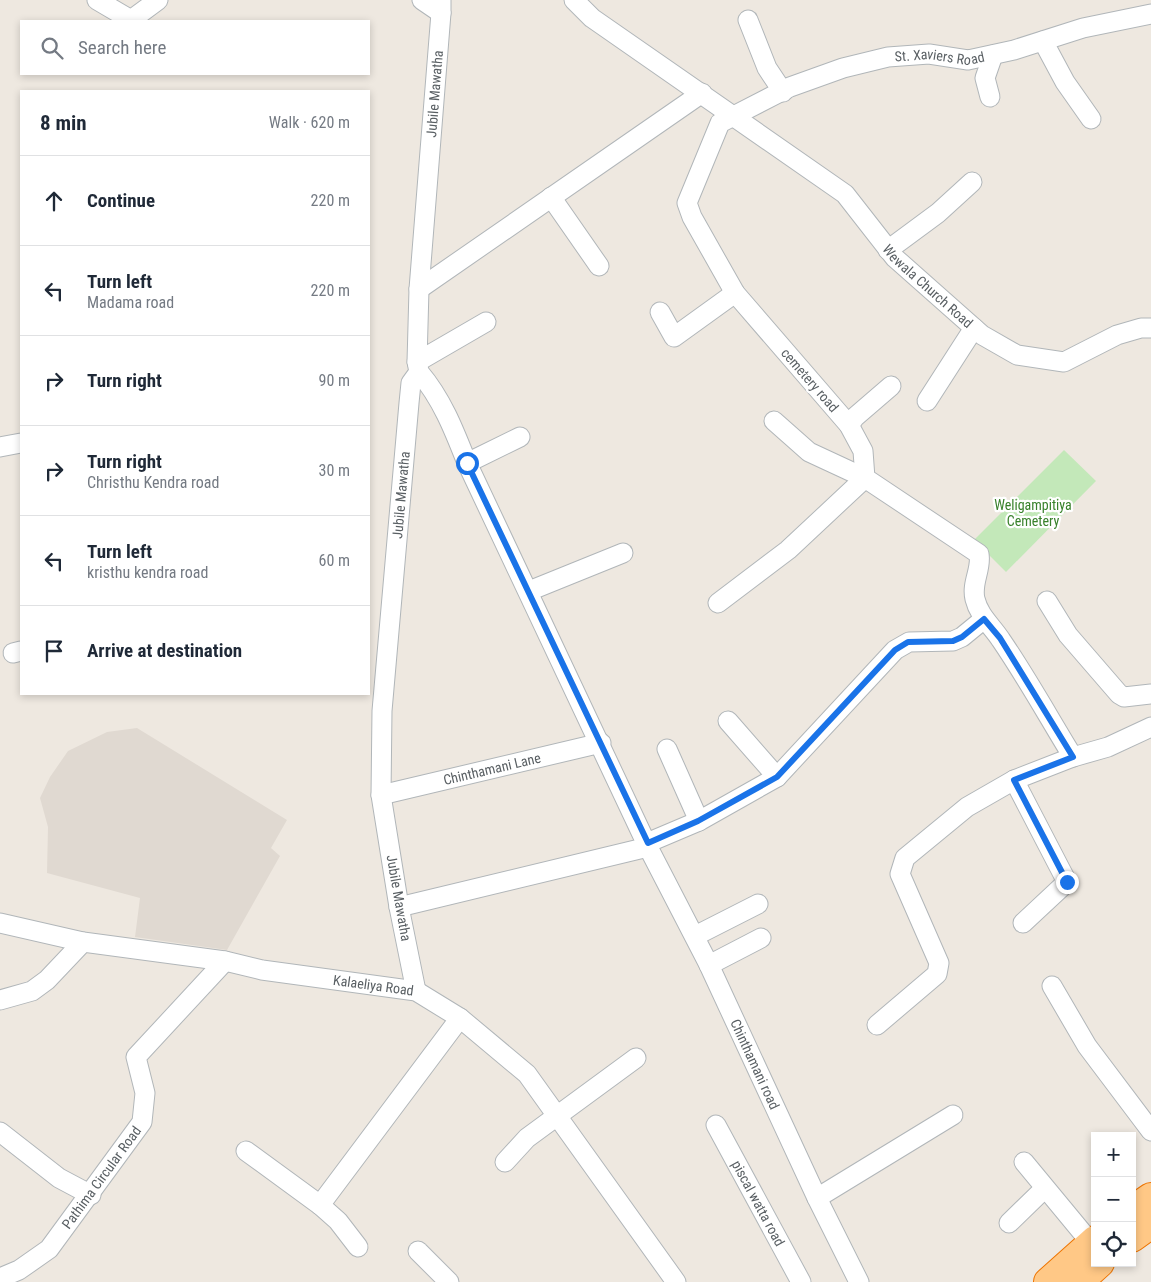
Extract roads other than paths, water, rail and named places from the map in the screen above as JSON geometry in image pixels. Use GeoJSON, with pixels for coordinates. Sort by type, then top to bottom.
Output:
{"type":"FeatureCollection","features":[{"type":"Feature","properties":{"kind":"highway"},"geometry":{"type":"LineString","coordinates":[[1136,1207],[1151,1197]]}},
{"type":"Feature","properties":{"kind":"highway"},"geometry":{"type":"LineString","coordinates":[[1136,1235],[1151,1224]]}},
{"type":"Feature","properties":{"kind":"highway"},"geometry":{"type":"LineString","coordinates":[[1048,1282],[1091,1252]]}},
{"type":"Feature","properties":{"kind":"highway"},"geometry":{"type":"LineString","coordinates":[[1079,1282],[1091,1257]]}},
{"type":"Feature","properties":{"kind":"street"},"geometry":{"type":"LineString","coordinates":[[97,0],[131,20],[158,0]]}},
{"type":"Feature","properties":{"kind":"street"},"geometry":{"type":"LineString","coordinates":[[422,0],[441,6]]}},
{"type":"Feature","properties":{"kind":"street","name":"Wewala Church Road"},"geometry":{"type":"LineString","coordinates":[[574,0],[592,18],[845,194],[888,250],[974,328],[1018,355],[1064,362],[1117,335],[1141,328],[1151,328]]}},
{"type":"Feature","properties":{"kind":"street","name":"Jubile Mawatha"},"geometry":{"type":"LineString","coordinates":[[416,990],[399,907],[381,795],[382,711],[411,383],[418,367],[419,289],[441,6]]}},
{"type":"Feature","properties":{"kind":"street","name":"St. Xaviers Road"},"geometry":{"type":"LineString","coordinates":[[736,117],[783,92],[844,68],[888,57],[929,54],[968,60],[1043,41],[1147,9]]}},
{"type":"Feature","properties":{"kind":"street"},"geometry":{"type":"LineString","coordinates":[[748,20],[767,68],[783,92]]}},
{"type":"Feature","properties":{"kind":"street"},"geometry":{"type":"LineString","coordinates":[[1043,41],[1065,82],[1091,119]]}},
{"type":"Feature","properties":{"kind":"street"},"geometry":{"type":"LineString","coordinates":[[990,98],[985,78],[993,55]]}},
{"type":"Feature","properties":{"kind":"street"},"geometry":{"type":"LineString","coordinates":[[419,289],[702,93]]}},
{"type":"Feature","properties":{"kind":"street","name":"cemetery road"},"geometry":{"type":"LineString","coordinates":[[736,117],[720,123],[687,203],[692,217],[735,293],[849,425],[863,451],[865,478]]}},
{"type":"Feature","properties":{"kind":"street"},"geometry":{"type":"LineString","coordinates":[[888,250],[938,213],[972,182]]}},
{"type":"Feature","properties":{"kind":"street"},"geometry":{"type":"LineString","coordinates":[[551,198],[600,266]]}},
{"type":"Feature","properties":{"kind":"street"},"geometry":{"type":"LineString","coordinates":[[660,312],[674,336],[735,293]]}},
{"type":"Feature","properties":{"kind":"street"},"geometry":{"type":"LineString","coordinates":[[418,367],[486,322]]}},
{"type":"Feature","properties":{"kind":"street"},"geometry":{"type":"LineString","coordinates":[[927,401],[974,328]]}},
{"type":"Feature","properties":{"kind":"street","name":"Chinthamani road"},"geometry":{"type":"LineString","coordinates":[[418,367],[433,388],[445,410],[467,463],[648,845],[695,936],[817,1198],[859,1282]]}},
{"type":"Feature","properties":{"kind":"street"},"geometry":{"type":"LineString","coordinates":[[849,425],[855,417],[891,386]]}},
{"type":"Feature","properties":{"kind":"street"},"geometry":{"type":"LineString","coordinates":[[774,421],[809,452],[865,478],[979,554],[980,562],[974,589],[975,600],[984,619],[1000,638],[1073,757]]}},
{"type":"Feature","properties":{"kind":"street"},"geometry":{"type":"LineString","coordinates":[[467,463],[520,437]]}},
{"type":"Feature","properties":{"kind":"street"},"geometry":{"type":"LineString","coordinates":[[0,447],[20,443]]}},
{"type":"Feature","properties":{"kind":"street"},"geometry":{"type":"LineString","coordinates":[[718,603],[788,550],[865,478]]}},
{"type":"Feature","properties":{"kind":"street"},"geometry":{"type":"LineString","coordinates":[[528,591],[624,553]]}},
{"type":"Feature","properties":{"kind":"street"},"geometry":{"type":"LineString","coordinates":[[1047,601],[1068,635],[1119,694],[1124,697],[1151,694]]}},
{"type":"Feature","properties":{"kind":"street"},"geometry":{"type":"LineString","coordinates":[[399,907],[648,845],[698,821],[777,777],[895,650],[908,642],[953,641],[962,637],[984,619]]}},
{"type":"Feature","properties":{"kind":"street"},"geometry":{"type":"LineString","coordinates":[[370,692],[382,711]]}},
{"type":"Feature","properties":{"kind":"street"},"geometry":{"type":"LineString","coordinates":[[728,721],[777,777]]}},
{"type":"Feature","properties":{"kind":"street"},"geometry":{"type":"LineString","coordinates":[[877,1025],[937,974],[939,963],[900,874],[905,858],[967,807],[1014,780],[1073,757],[1108,747],[1151,727]]}},
{"type":"Feature","properties":{"kind":"street","name":"Chinthamani Lane"},"geometry":{"type":"LineString","coordinates":[[381,795],[601,743]]}},
{"type":"Feature","properties":{"kind":"street"},"geometry":{"type":"LineString","coordinates":[[667,749],[698,821]]}},
{"type":"Feature","properties":{"kind":"street"},"geometry":{"type":"LineString","coordinates":[[1014,780],[1067,882],[1023,923]]}},
{"type":"Feature","properties":{"kind":"street"},"geometry":{"type":"LineString","coordinates":[[695,936],[758,904]]}},
{"type":"Feature","properties":{"kind":"street","name":"Kalaeliya Road"},"geometry":{"type":"LineString","coordinates":[[0,923],[83,942],[225,961],[262,970],[416,990],[460,1018],[527,1074],[676,1282]]}},
{"type":"Feature","properties":{"kind":"street"},"geometry":{"type":"LineString","coordinates":[[709,965],[761,938]]}},
{"type":"Feature","properties":{"kind":"street"},"geometry":{"type":"LineString","coordinates":[[0,1000],[32,991],[47,980],[83,942]]}},
{"type":"Feature","properties":{"kind":"street","name":"Pathima Circular Road"},"geometry":{"type":"LineString","coordinates":[[0,1278],[19,1270],[49,1249],[142,1122],[145,1093],[136,1057],[225,961]]}},
{"type":"Feature","properties":{"kind":"street"},"geometry":{"type":"LineString","coordinates":[[1052,986],[1087,1046],[1151,1131]]}},
{"type":"Feature","properties":{"kind":"street"},"geometry":{"type":"LineString","coordinates":[[320,1205],[460,1018]]}},
{"type":"Feature","properties":{"kind":"street"},"geometry":{"type":"LineString","coordinates":[[505,1162],[527,1138],[636,1058]]}},
{"type":"Feature","properties":{"kind":"street"},"geometry":{"type":"LineString","coordinates":[[817,1198],[953,1115]]}},
{"type":"Feature","properties":{"kind":"street","name":"piscal watta road"},"geometry":{"type":"LineString","coordinates":[[716,1125],[801,1282]]}},
{"type":"Feature","properties":{"kind":"street"},"geometry":{"type":"LineString","coordinates":[[0,1132],[60,1178],[90,1195]]}},
{"type":"Feature","properties":{"kind":"street"},"geometry":{"type":"LineString","coordinates":[[246,1151],[320,1205],[338,1221],[358,1247]]}},
{"type":"Feature","properties":{"kind":"street"},"geometry":{"type":"LineString","coordinates":[[1024,1162],[1044,1190],[1091,1244]]}},
{"type":"Feature","properties":{"kind":"street"},"geometry":{"type":"LineString","coordinates":[[1009,1222],[1044,1190]]}},
{"type":"Feature","properties":{"kind":"street"},"geometry":{"type":"LineString","coordinates":[[418,1251],[449,1282]]}},
{"type":"Feature","properties":{"kind":"park label","name":"Weligampitiya Cemetery"},"geometry":{"type":"Point","coordinates":[1033,514]}}]}
